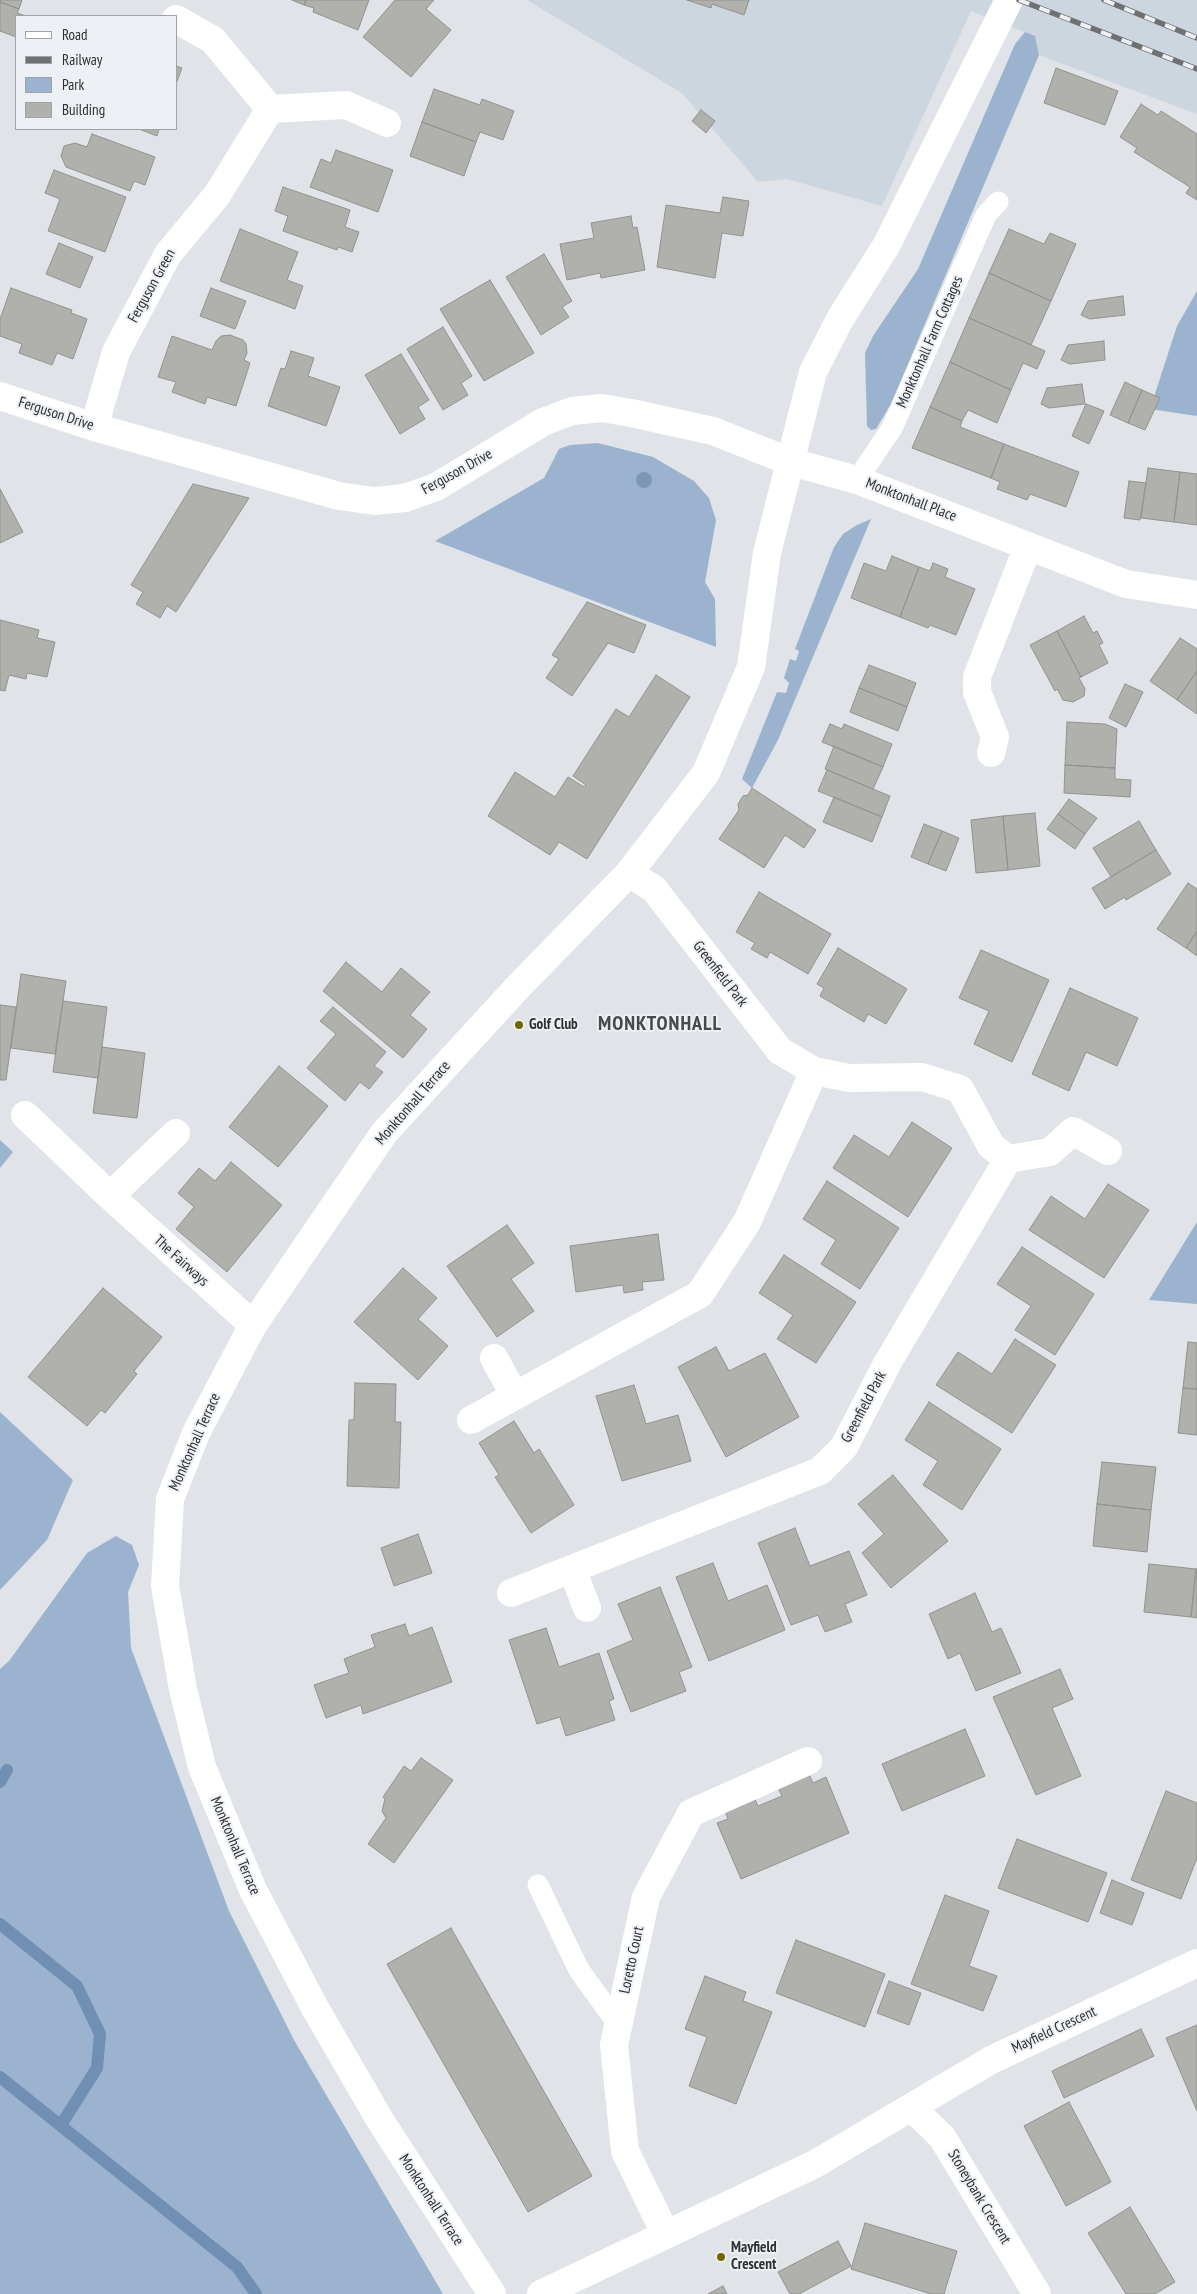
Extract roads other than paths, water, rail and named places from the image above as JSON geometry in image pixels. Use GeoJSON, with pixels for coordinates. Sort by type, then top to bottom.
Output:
{"type":"FeatureCollection","features":[{"type":"Feature","properties":{"kind":"street","name":"Monktonhall Terrace"},"geometry":{"type":"LineString","coordinates":[[492,2294],[380,2120],[315,2008],[253,1890],[200,1758],[183,1689],[165,1586],[170,1499],[196,1433],[253,1324],[384,1133],[516,989],[629,872],[706,773],[751,667],[767,553],[813,372],[840,319],[886,246],[1009,0]]}},
{"type":"Feature","properties":{"kind":"street"},"geometry":{"type":"LineString","coordinates":[[178,20],[213,40],[270,109],[346,105],[387,123]]}},
{"type":"Feature","properties":{"kind":"street","name":"Ferguson Green"},"geometry":{"type":"LineString","coordinates":[[94,427],[116,352],[168,254],[217,195],[270,109]]}},
{"type":"Feature","properties":{"kind":"street","name":"Ferguson Drive"},"geometry":{"type":"LineString","coordinates":[[0,396],[94,427],[339,496],[374,501],[405,498],[436,487],[543,422],[572,410],[602,408],[714,431],[791,462]]}},
{"type":"Feature","properties":{"kind":"street","name":"Monktonhall Place"},"geometry":{"type":"LineString","coordinates":[[791,462],[857,480],[1126,584],[1197,594]]}},
{"type":"Feature","properties":{"kind":"street"},"geometry":{"type":"LineString","coordinates":[[991,753],[995,737],[977,692],[977,677],[1028,546]]}},
{"type":"Feature","properties":{"kind":"street","name":"Greenfield Park"},"geometry":{"type":"LineString","coordinates":[[511,1594],[820,1471],[844,1447],[888,1362],[1008,1159],[991,1146],[960,1089],[922,1077],[849,1078],[814,1071],[780,1051],[654,889],[629,872]]}},
{"type":"Feature","properties":{"kind":"street"},"geometry":{"type":"LineString","coordinates":[[471,1420],[700,1294],[747,1222],[814,1071]]}},
{"type":"Feature","properties":{"kind":"street","name":"The Fairways"},"geometry":{"type":"LineString","coordinates":[[24,1115],[110,1196],[253,1324]]}},
{"type":"Feature","properties":{"kind":"street"},"geometry":{"type":"LineString","coordinates":[[1008,1159],[1050,1152],[1073,1131],[1108,1151]]}},
{"type":"Feature","properties":{"kind":"street"},"geometry":{"type":"LineString","coordinates":[[110,1196],[176,1133]]}},
{"type":"Feature","properties":{"kind":"street"},"geometry":{"type":"LineString","coordinates":[[494,1358],[516,1396]]}},
{"type":"Feature","properties":{"kind":"street"},"geometry":{"type":"LineString","coordinates":[[572,1569],[587,1608]]}},
{"type":"Feature","properties":{"kind":"street","name":"Loretto Court"},"geometry":{"type":"LineString","coordinates":[[666,2235],[625,2151],[614,2045],[646,1897],[691,1813],[808,1761]]}},
{"type":"Feature","properties":{"kind":"street","name":"Mayfield Crescent"},"geometry":{"type":"LineString","coordinates":[[541,2294],[815,2164],[991,2060],[1197,1963]]}},
{"type":"Feature","properties":{"kind":"street","name":"Stoneybank Crescent"},"geometry":{"type":"LineString","coordinates":[[912,2108],[942,2137],[1037,2294]]}},
{"type":"Feature","properties":{"kind":"lane","name":"Monktonhall Farm Cottages"},"geometry":{"type":"LineString","coordinates":[[857,480],[892,428],[986,215],[998,202]]}},
{"type":"Feature","properties":{"kind":"lane"},"geometry":{"type":"LineString","coordinates":[[538,1885],[579,1970],[618,2024]]}},
{"type":"Feature","properties":{"kind":"waterway"},"geometry":{"type":"LineString","coordinates":[[0,1782],[7,1770]]}},
{"type":"Feature","properties":{"kind":"waterway"},"geometry":{"type":"LineString","coordinates":[[0,1924],[77,1986],[100,2034],[97,2068],[61,2125]]}},
{"type":"Feature","properties":{"kind":"waterway"},"geometry":{"type":"LineString","coordinates":[[0,2077],[237,2267],[256,2294]]}},
{"type":"Feature","properties":{"kind":"railway"},"geometry":{"type":"LineString","coordinates":[[1019,0],[1197,69]]}},
{"type":"Feature","properties":{"kind":"railway"},"geometry":{"type":"LineString","coordinates":[[1104,0],[1197,38]]}},
{"type":"Feature","properties":{"kind":"place","name":"Golf Club"},"geometry":{"type":"Point","coordinates":[519,1025]}},
{"type":"Feature","properties":{"kind":"place","name":"Mayfield Crescent"},"geometry":{"type":"Point","coordinates":[721,2257]}},
{"type":"Feature","properties":{"kind":"district","name":"MONKTONHALL"},"geometry":{"type":"Point","coordinates":[660,1024]}}]}
